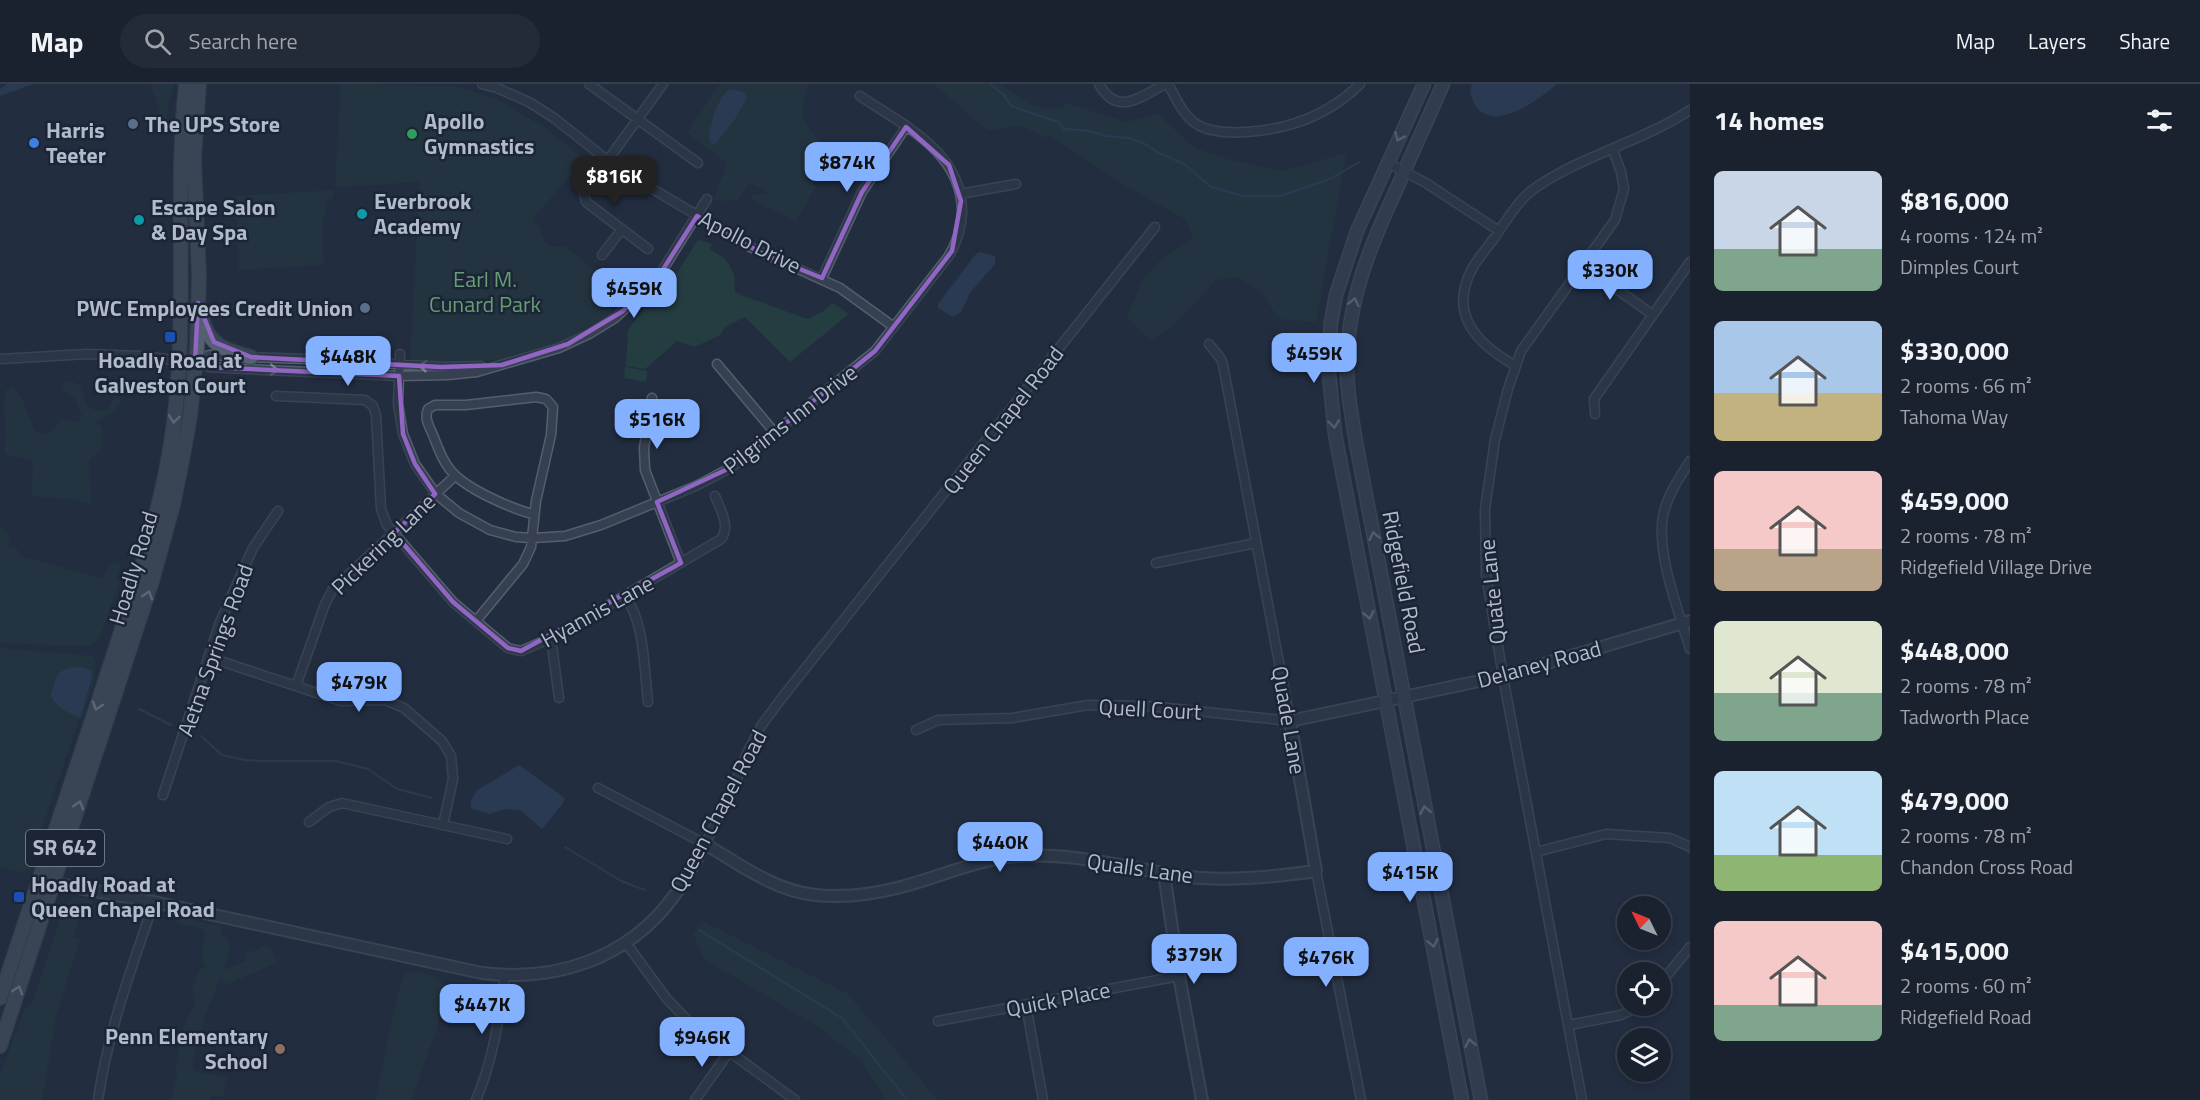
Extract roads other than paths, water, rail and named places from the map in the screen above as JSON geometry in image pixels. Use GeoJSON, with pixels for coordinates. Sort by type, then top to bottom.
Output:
{"type":"FeatureCollection","features":[{"type":"Feature","properties":{"kind":"main road","name":"Hoadly Road"},"geometry":{"type":"LineString","coordinates":[[0,998],[140,573],[155,521],[171,442],[179,361],[181,163],[186,84]]}},
{"type":"Feature","properties":{"kind":"main road","name":"Hoadly Road"},"geometry":{"type":"LineString","coordinates":[[0,1046],[163,546],[182,461],[195,362],[198,303],[194,160],[199,84]]}},
{"type":"Feature","properties":{"kind":"main road","name":"Ridgefield Road"},"geometry":{"type":"LineString","coordinates":[[1424,84],[1357,231],[1339,282],[1331,322],[1328,365],[1333,422],[1462,1100]]}},
{"type":"Feature","properties":{"kind":"main road","name":"Ridgefield Road"},"geometry":{"type":"LineString","coordinates":[[1443,84],[1361,273],[1351,313],[1347,361],[1350,407],[1481,1100]]}},
{"type":"Feature","properties":{"kind":"main road"},"geometry":{"type":"LineString","coordinates":[[181,163],[185,181],[189,260],[187,345],[195,362]]}},
{"type":"Feature","properties":{"kind":"main road"},"geometry":{"type":"LineString","coordinates":[[198,303],[203,324],[214,342],[227,350],[251,357]]}},
{"type":"Feature","properties":{"kind":"street","name":"Apollo Drive"},"geometry":{"type":"LineString","coordinates":[[482,84],[529,102],[554,117],[608,161],[697,216],[763,254],[822,278],[849,293],[894,327]]}},
{"type":"Feature","properties":{"kind":"street"},"geometry":{"type":"LineString","coordinates":[[589,84],[698,163]]}},
{"type":"Feature","properties":{"kind":"street"},"geometry":{"type":"LineString","coordinates":[[648,249],[586,202],[584,197],[587,188],[663,84]]}},
{"type":"Feature","properties":{"kind":"street"},"geometry":{"type":"LineString","coordinates":[[1099,84],[1114,101],[1122,102],[1134,101],[1167,84],[1181,108],[1195,123],[1209,130],[1234,133],[1286,127],[1308,120],[1336,104],[1360,84]]}},
{"type":"Feature","properties":{"kind":"street","name":"Pilgrims Inn Drive"},"geometry":{"type":"LineString","coordinates":[[400,354],[398,405],[406,441],[419,471],[446,504],[477,524],[504,534],[533,538],[565,536],[581,532],[724,472],[775,434],[875,351],[952,251],[959,232],[960,194],[955,175],[946,160],[906,127],[860,96]]}},
{"type":"Feature","properties":{"kind":"street"},"geometry":{"type":"LineString","coordinates":[[1516,366],[1492,353],[1470,326],[1463,309],[1464,291],[1473,268],[1532,190],[1562,171],[1658,130],[1690,110]]}},
{"type":"Feature","properties":{"kind":"street"},"geometry":{"type":"LineString","coordinates":[[822,278],[859,198],[906,127]]}},
{"type":"Feature","properties":{"kind":"street","name":"Quate Lane"},"geometry":{"type":"LineString","coordinates":[[1582,1100],[1486,574],[1485,509],[1495,440],[1521,351],[1615,220],[1624,189],[1621,172],[1612,150]]}},
{"type":"Feature","properties":{"kind":"street"},"geometry":{"type":"LineString","coordinates":[[1388,163],[1499,231]]}},
{"type":"Feature","properties":{"kind":"street"},"geometry":{"type":"LineString","coordinates":[[960,194],[1016,184]]}},
{"type":"Feature","properties":{"kind":"street"},"geometry":{"type":"LineString","coordinates":[[0,359],[87,354],[195,362],[208,367],[399,376],[460,375],[535,357],[598,329],[623,311],[662,271],[707,199]]}},
{"type":"Feature","properties":{"kind":"street","name":"Queen Chapel Road"},"geometry":{"type":"LineString","coordinates":[[38,883],[54,881],[482,973],[505,976],[562,971],[608,953],[626,943],[652,921],[673,897],[705,844],[732,792],[746,754],[761,726],[780,699],[1155,227]]}},
{"type":"Feature","properties":{"kind":"street"},"geometry":{"type":"LineString","coordinates":[[602,255],[622,229]]}},
{"type":"Feature","properties":{"kind":"street"},"geometry":{"type":"LineString","coordinates":[[1595,414],[1594,399],[1690,262]]}},
{"type":"Feature","properties":{"kind":"street"},"geometry":{"type":"LineString","coordinates":[[1582,265],[1653,315]]}},
{"type":"Feature","properties":{"kind":"street","name":"Quade Lane"},"geometry":{"type":"LineString","coordinates":[[1209,344],[1223,365],[1316,871],[1361,1100]]}},
{"type":"Feature","properties":{"kind":"street"},"geometry":{"type":"LineString","coordinates":[[195,362],[209,356],[460,368],[502,365]]}},
{"type":"Feature","properties":{"kind":"street"},"geometry":{"type":"LineString","coordinates":[[717,364],[775,434]]}},
{"type":"Feature","properties":{"kind":"street","name":"Hyannis Lane"},"geometry":{"type":"LineString","coordinates":[[276,396],[365,400],[373,406],[376,415],[381,509],[387,525],[453,602],[514,651],[528,649],[551,638],[681,563],[724,535],[726,525],[715,496]]}},
{"type":"Feature","properties":{"kind":"street"},"geometry":{"type":"LineString","coordinates":[[476,621],[528,556],[533,538],[533,514],[552,428],[553,407],[546,399],[536,397],[477,405],[435,405],[428,409],[426,418],[455,476],[510,507],[533,514]]}},
{"type":"Feature","properties":{"kind":"street"},"geometry":{"type":"LineString","coordinates":[[652,398],[644,459],[645,470],[681,563]]}},
{"type":"Feature","properties":{"kind":"street"},"geometry":{"type":"LineString","coordinates":[[1690,461],[1666,504],[1662,528],[1668,571],[1686,622],[1690,649]]}},
{"type":"Feature","properties":{"kind":"street","name":"Pickering Lane"},"geometry":{"type":"LineString","coordinates":[[296,686],[328,596],[340,582],[455,476]]}},
{"type":"Feature","properties":{"kind":"street","name":"Aetna Springs Road"},"geometry":{"type":"LineString","coordinates":[[163,795],[220,622],[253,548],[278,512]]}},
{"type":"Feature","properties":{"kind":"street"},"geometry":{"type":"LineString","coordinates":[[1156,563],[1256,543]]}},
{"type":"Feature","properties":{"kind":"street"},"geometry":{"type":"LineString","coordinates":[[625,596],[638,622],[648,702]]}},
{"type":"Feature","properties":{"kind":"street","name":"Delaney Road"},"geometry":{"type":"LineString","coordinates":[[1386,700],[1503,676],[1686,622]]}},
{"type":"Feature","properties":{"kind":"street"},"geometry":{"type":"LineString","coordinates":[[551,638],[559,698]]}},
{"type":"Feature","properties":{"kind":"street"},"geometry":{"type":"LineString","coordinates":[[208,657],[340,701],[379,699],[404,708],[442,741],[451,756],[454,772],[443,825]]}},
{"type":"Feature","properties":{"kind":"street","name":"Quell Court"},"geometry":{"type":"LineString","coordinates":[[916,730],[938,720],[1011,718],[1088,705],[1149,706],[1290,721],[1386,700]]}},
{"type":"Feature","properties":{"kind":"street","name":"Qualls Lane"},"geometry":{"type":"LineString","coordinates":[[598,788],[705,844],[766,880],[803,893],[820,895],[891,890],[969,865],[1016,856],[1050,856],[1091,860],[1191,877],[1229,878],[1316,871]]}},
{"type":"Feature","properties":{"kind":"street"},"geometry":{"type":"LineString","coordinates":[[309,822],[328,807],[342,803],[507,839]]}},
{"type":"Feature","properties":{"kind":"street"},"geometry":{"type":"LineString","coordinates":[[1536,852],[1606,834],[1671,838],[1690,847]]}},
{"type":"Feature","properties":{"kind":"street"},"geometry":{"type":"LineString","coordinates":[[1164,873],[1179,976],[1202,1100]]}},
{"type":"Feature","properties":{"kind":"street"},"geometry":{"type":"LineString","coordinates":[[98,1100],[115,1018],[154,902]]}},
{"type":"Feature","properties":{"kind":"street"},"geometry":{"type":"LineString","coordinates":[[626,943],[676,1010],[795,1100]]}},
{"type":"Feature","properties":{"kind":"street"},"geometry":{"type":"LineString","coordinates":[[1671,970],[1690,947]]}},
{"type":"Feature","properties":{"kind":"street"},"geometry":{"type":"LineString","coordinates":[[476,1100],[488,1069],[505,976]]}},
{"type":"Feature","properties":{"kind":"street","name":"Quick Place"},"geometry":{"type":"LineString","coordinates":[[938,1021],[1179,976]]}},
{"type":"Feature","properties":{"kind":"street"},"geometry":{"type":"LineString","coordinates":[[1026,1005],[1043,1100]]}},
{"type":"Feature","properties":{"kind":"street"},"geometry":{"type":"LineString","coordinates":[[1569,1025],[1621,1016]]}},
{"type":"Feature","properties":{"kind":"street"},"geometry":{"type":"LineString","coordinates":[[695,1100],[729,1052]]}},
{"type":"Feature","properties":{"kind":"water"},"geometry":{"type":"Polygon","coordinates":[[[7,84],[33,84],[0,96],[0,89],[7,84]]]}},
{"type":"Feature","properties":{"kind":"water"},"geometry":{"type":"Polygon","coordinates":[[[1472,84],[1557,84],[1540,98],[1516,111],[1493,116],[1483,113],[1475,105],[1470,91],[1472,84]]]}},
{"type":"Feature","properties":{"kind":"water"},"geometry":{"type":"Polygon","coordinates":[[[729,89],[744,92],[747,97],[735,119],[716,143],[712,144],[709,138],[713,118],[717,106],[729,89]]]}},
{"type":"Feature","properties":{"kind":"water"},"geometry":{"type":"Polygon","coordinates":[[[980,252],[995,256],[995,264],[970,293],[961,312],[953,317],[938,308],[938,304],[975,255],[980,252]]]}},
{"type":"Feature","properties":{"kind":"water"},"geometry":{"type":"Polygon","coordinates":[[[73,667],[91,671],[92,677],[80,718],[54,702],[51,694],[58,675],[73,667]]]}},
{"type":"Feature","properties":{"kind":"water"},"geometry":{"type":"Polygon","coordinates":[[[519,765],[565,798],[542,829],[520,810],[505,809],[489,814],[471,808],[471,801],[476,791],[519,765]]]}},
{"type":"Feature","properties":{"kind":"waterway"},"geometry":{"type":"LineString","coordinates":[[990,84],[1004,95],[1011,106],[1058,122],[1064,129],[1129,138],[1145,144],[1184,164],[1211,187],[1243,196],[1280,196],[1330,179],[1359,162]]}},
{"type":"Feature","properties":{"kind":"waterway"},"geometry":{"type":"LineString","coordinates":[[139,709],[171,725]]}},
{"type":"Feature","properties":{"kind":"waterway"},"geometry":{"type":"LineString","coordinates":[[201,736],[222,755],[262,761],[336,761],[368,769],[397,789],[432,798]]}},
{"type":"Feature","properties":{"kind":"waterway"},"geometry":{"type":"LineString","coordinates":[[565,847],[621,881],[645,890]]}},
{"type":"Feature","properties":{"kind":"waterway"},"geometry":{"type":"LineString","coordinates":[[699,930],[842,1018],[907,1100]]}},
{"type":"Feature","properties":{"kind":"place","name":"The UPS Store"},"geometry":{"type":"Point","coordinates":[133,124]}},
{"type":"Feature","properties":{"kind":"place","name":"Apollo Gymnastics"},"geometry":{"type":"Point","coordinates":[412,134]}},
{"type":"Feature","properties":{"kind":"place","name":"Harris Teeter"},"geometry":{"type":"Point","coordinates":[34,143]}},
{"type":"Feature","properties":{"kind":"place","name":"Everbrook Academy"},"geometry":{"type":"Point","coordinates":[362,214]}},
{"type":"Feature","properties":{"kind":"place","name":"Escape Salon & Day Spa"},"geometry":{"type":"Point","coordinates":[139,220]}},
{"type":"Feature","properties":{"kind":"place","name":"PWC Employees Credit Union"},"geometry":{"type":"Point","coordinates":[365,308]}},
{"type":"Feature","properties":{"kind":"place","name":"Hoadly Road at Galveston Court"},"geometry":{"type":"Point","coordinates":[170,337]}},
{"type":"Feature","properties":{"kind":"place","name":"Hoadly Road at Queen Chapel Road"},"geometry":{"type":"Point","coordinates":[19,897]}},
{"type":"Feature","properties":{"kind":"place","name":"Penn Elementary School"},"geometry":{"type":"Point","coordinates":[280,1049]}},
{"type":"Feature","properties":{"kind":"park label","name":"Earl M. Cunard Park"},"geometry":{"type":"Point","coordinates":[485,292]}}]}
